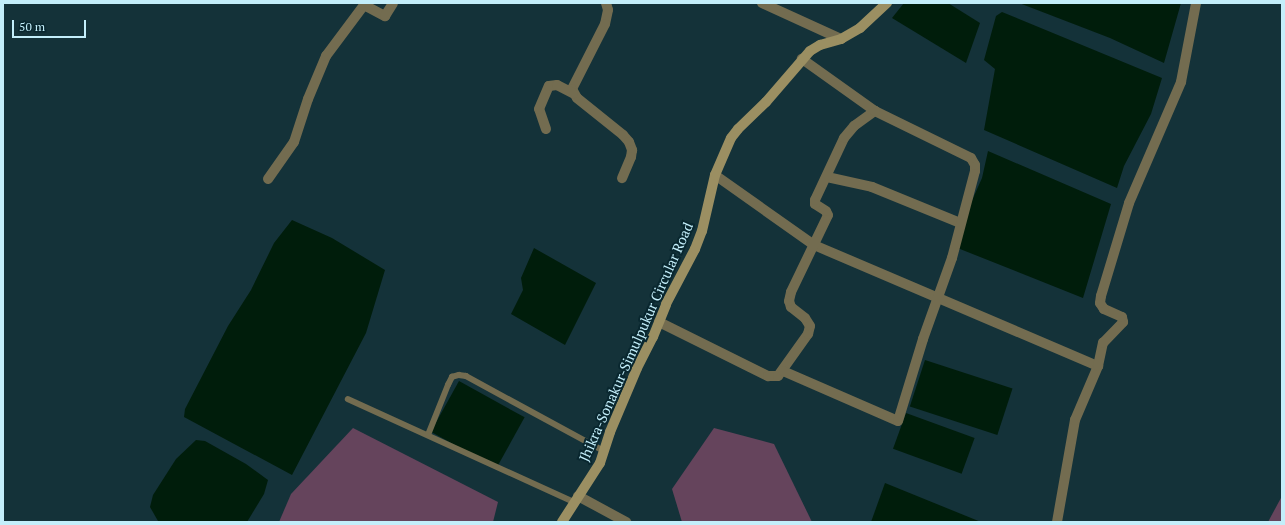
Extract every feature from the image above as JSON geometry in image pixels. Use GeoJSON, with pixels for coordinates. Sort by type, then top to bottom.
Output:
{"type":"FeatureCollection","features":[{"type":"Feature","properties":{"kind":"street"},"geometry":{"type":"LineString","coordinates":[[268,179],[294,142],[308,99],[326,56],[364,5],[385,16],[393,3]]}},
{"type":"Feature","properties":{"kind":"street"},"geometry":{"type":"LineString","coordinates":[[573,93],[574,84],[605,24],[608,10],[606,3]]}},
{"type":"Feature","properties":{"kind":"street"},"geometry":{"type":"LineString","coordinates":[[762,3],[841,39]]}},
{"type":"Feature","properties":{"kind":"street","name":"Jhikra-Sonakur-Simulpukur Circular Road"},"geometry":{"type":"LineString","coordinates":[[562,522],[600,463],[622,404],[666,304],[702,231],[715,175],[724,151],[738,129],[766,102],[810,51],[820,45],[841,39],[860,28],[887,3]]}},
{"type":"Feature","properties":{"kind":"street"},"geometry":{"type":"LineString","coordinates":[[1057,522],[1075,420],[1098,366],[1103,343],[1119,329],[1124,319],[1119,315],[1104,309],[1100,303],[1101,296],[1129,203],[1181,82],[1196,3]]}},
{"type":"Feature","properties":{"kind":"street"},"geometry":{"type":"LineString","coordinates":[[783,371],[898,421],[937,299],[952,258],[960,223],[975,171],[975,165],[971,158],[875,111],[802,59]]}},
{"type":"Feature","properties":{"kind":"street"},"geometry":{"type":"LineString","coordinates":[[546,129],[539,109],[549,86],[557,85],[573,93],[629,142],[632,150],[631,157],[622,178]]}},
{"type":"Feature","properties":{"kind":"street"},"geometry":{"type":"LineString","coordinates":[[659,322],[768,376],[778,376],[808,334],[810,326],[805,318],[791,306],[789,300],[791,292],[828,215],[826,211],[814,204],[814,200],[848,133],[854,126],[875,111]]}},
{"type":"Feature","properties":{"kind":"street"},"geometry":{"type":"LineString","coordinates":[[715,175],[814,245],[937,299],[1098,366]]}},
{"type":"Feature","properties":{"kind":"street"},"geometry":{"type":"LineString","coordinates":[[827,177],[872,187],[960,223]]}},
{"type":"Feature","properties":{"kind":"street"},"geometry":{"type":"LineString","coordinates":[[576,499],[626,522]]}},
{"type":"Feature","properties":{"kind":"lane"},"geometry":{"type":"LineString","coordinates":[[428,435],[452,377],[459,375],[466,376],[604,451]]}},
{"type":"Feature","properties":{"kind":"lane"},"geometry":{"type":"LineString","coordinates":[[348,399],[576,499]]}},
{"type":"Feature","properties":{"kind":"shaded area"},"geometry":{"type":"Polygon","coordinates":[[[904,3],[948,3],[980,23],[966,63],[892,18],[904,3]]]}},
{"type":"Feature","properties":{"kind":"shaded area"},"geometry":{"type":"Polygon","coordinates":[[[1019,3],[1181,3],[1164,63],[1110,38],[1019,3]]]}},
{"type":"Feature","properties":{"kind":"shaded area"},"geometry":{"type":"Polygon","coordinates":[[[1002,12],[1162,78],[1151,114],[1124,166],[1117,188],[984,130],[995,69],[984,60],[996,16],[1002,12]]]}},
{"type":"Feature","properties":{"kind":"shaded area"},"geometry":{"type":"Polygon","coordinates":[[[988,151],[1111,204],[1083,298],[955,247],[958,232],[982,178],[988,151]]]}},
{"type":"Feature","properties":{"kind":"shaded area"},"geometry":{"type":"Polygon","coordinates":[[[292,220],[332,238],[385,270],[366,333],[292,475],[184,417],[185,409],[228,326],[251,290],[274,243],[292,220]]]}},
{"type":"Feature","properties":{"kind":"shaded area"},"geometry":{"type":"Polygon","coordinates":[[[534,248],[596,283],[565,345],[511,314],[523,290],[521,278],[534,248]]]}},
{"type":"Feature","properties":{"kind":"shaded area"},"geometry":{"type":"Polygon","coordinates":[[[925,360],[1012,388],[997,435],[910,407],[925,360]]]}},
{"type":"Feature","properties":{"kind":"shaded area"},"geometry":{"type":"Polygon","coordinates":[[[459,381],[525,417],[496,468],[431,432],[459,381]]]}},
{"type":"Feature","properties":{"kind":"shaded area"},"geometry":{"type":"Polygon","coordinates":[[[906,413],[975,438],[962,474],[893,449],[906,413]]]}},
{"type":"Feature","properties":{"kind":"shaded area"},"geometry":{"type":"Polygon","coordinates":[[[353,428],[498,502],[493,522],[279,522],[291,494],[353,428]]]}},
{"type":"Feature","properties":{"kind":"shaded area"},"geometry":{"type":"Polygon","coordinates":[[[714,428],[774,444],[812,522],[682,522],[672,489],[714,428]]]}},
{"type":"Feature","properties":{"kind":"shaded area"},"geometry":{"type":"Polygon","coordinates":[[[196,440],[205,441],[246,464],[268,480],[264,494],[247,522],[158,521],[150,507],[153,495],[176,459],[196,440]]]}},
{"type":"Feature","properties":{"kind":"shaded area"},"geometry":{"type":"Polygon","coordinates":[[[885,483],[981,522],[871,522],[885,483]]]}},
{"type":"Feature","properties":{"kind":"shaded area"},"geometry":{"type":"Polygon","coordinates":[[[1282,496],[1282,522],[1268,522],[1282,496]]]}}]}
